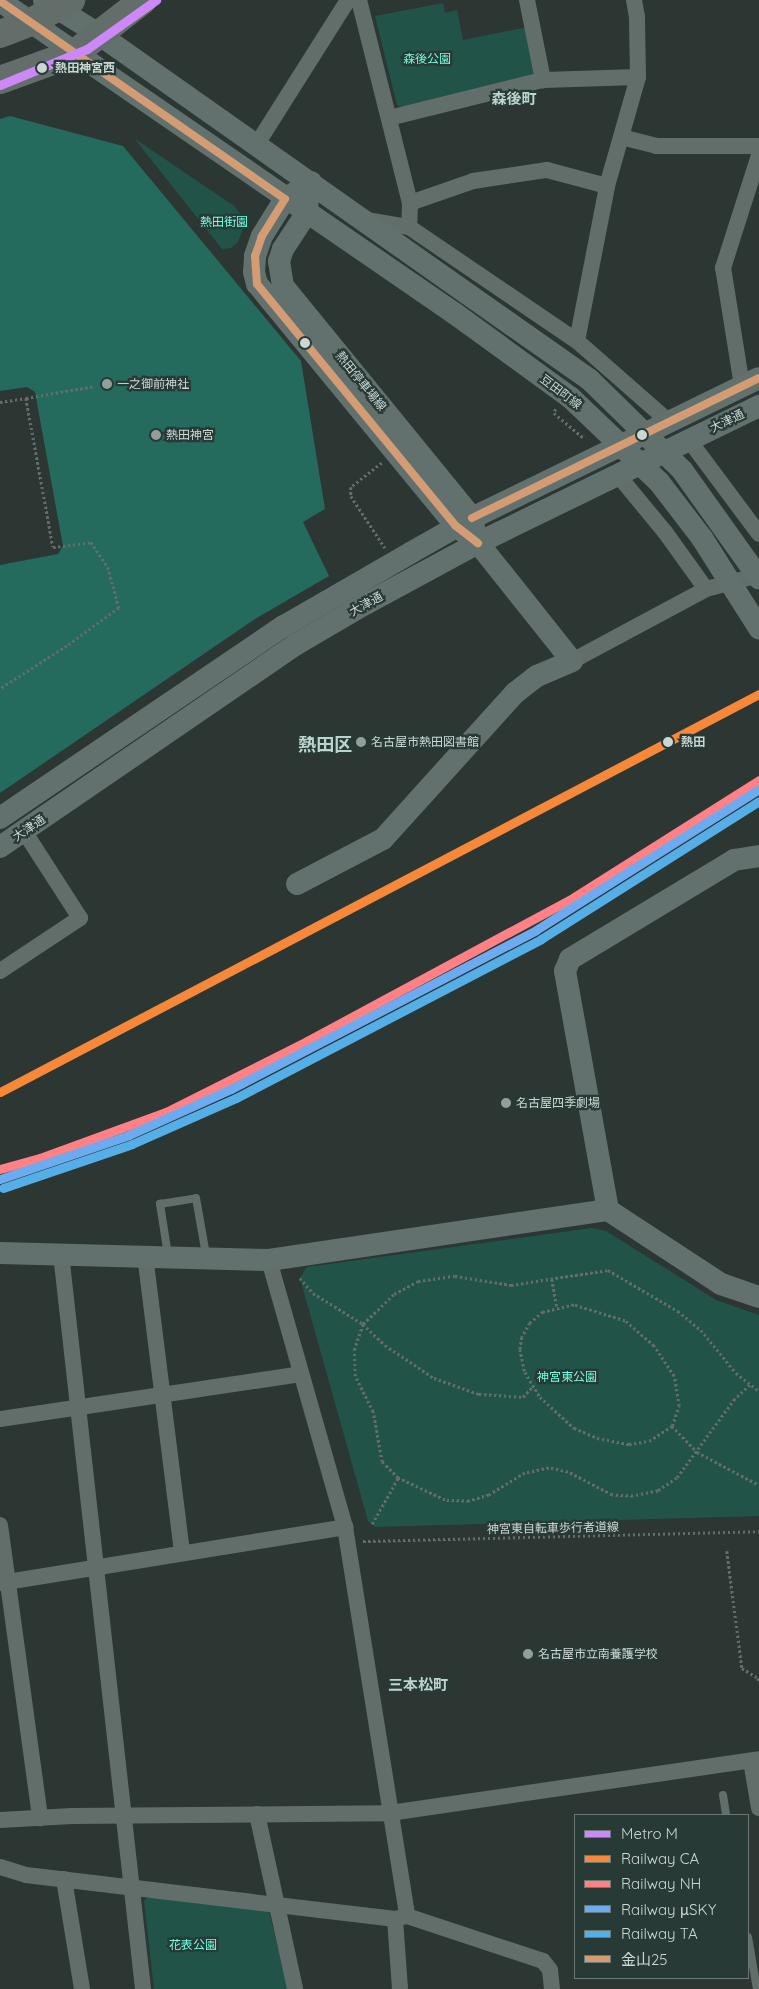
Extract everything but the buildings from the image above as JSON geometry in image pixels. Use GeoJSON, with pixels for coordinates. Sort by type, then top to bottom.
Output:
{"type":"FeatureCollection","features":[{"type":"Feature","properties":{"kind":"highway"},"geometry":{"type":"LineString","coordinates":[[0,80],[75,53],[143,0]]}},
{"type":"Feature","properties":{"kind":"highway"},"geometry":{"type":"LineString","coordinates":[[0,34],[51,8]]}},
{"type":"Feature","properties":{"kind":"street"},"geometry":{"type":"LineString","coordinates":[[257,144],[348,0]]}},
{"type":"Feature","properties":{"kind":"street"},"geometry":{"type":"LineString","coordinates":[[359,0],[410,203],[409,226]]}},
{"type":"Feature","properties":{"kind":"street"},"geometry":{"type":"LineString","coordinates":[[527,0],[542,80]]}},
{"type":"Feature","properties":{"kind":"street"},"geometry":{"type":"LineString","coordinates":[[577,341],[607,186],[638,77],[637,17],[634,0]]}},
{"type":"Feature","properties":{"kind":"street"},"geometry":{"type":"LineString","coordinates":[[0,1],[51,8],[100,34],[590,380],[622,408],[682,470],[759,577],[706,589],[572,661],[537,676],[514,693],[382,839],[296,884]]}},
{"type":"Feature","properties":{"kind":"street"},"geometry":{"type":"LineString","coordinates":[[51,8],[75,53],[306,214]]}},
{"type":"Feature","properties":{"kind":"street"},"geometry":{"type":"LineString","coordinates":[[389,118],[542,80],[638,77]]}},
{"type":"Feature","properties":{"kind":"street"},"geometry":{"type":"LineString","coordinates":[[621,137],[656,146],[759,146]]}},
{"type":"Feature","properties":{"kind":"street"},"geometry":{"type":"LineString","coordinates":[[751,382],[722,268],[759,155]]}},
{"type":"Feature","properties":{"kind":"street"},"geometry":{"type":"LineString","coordinates":[[410,203],[473,181],[547,170],[607,186]]}},
{"type":"Feature","properties":{"kind":"street","name":"熱田停車場線"},"geometry":{"type":"LineString","coordinates":[[311,182],[285,199],[262,236],[255,256],[254,272],[257,284],[464,522]]}},
{"type":"Feature","properties":{"kind":"street","name":"熱田停車場線"},"geometry":{"type":"LineString","coordinates":[[311,182],[306,214],[279,261],[283,286],[464,522],[478,543],[572,661]]}},
{"type":"Feature","properties":{"kind":"street","name":"豆田町線"},"geometry":{"type":"LineString","coordinates":[[306,214],[454,313],[571,398],[659,482],[714,554],[759,628]]}},
{"type":"Feature","properties":{"kind":"street"},"geometry":{"type":"LineString","coordinates":[[366,220],[409,226],[577,341],[668,421]]}},
{"type":"Feature","properties":{"kind":"street","name":"大津通"},"geometry":{"type":"LineString","coordinates":[[0,818],[284,626],[464,522],[751,382]]}},
{"type":"Feature","properties":{"kind":"street","name":"大津通"},"geometry":{"type":"LineString","coordinates":[[0,847],[295,645],[478,543],[759,406]]}},
{"type":"Feature","properties":{"kind":"street"},"geometry":{"type":"LineString","coordinates":[[689,440],[759,534]]}},
{"type":"Feature","properties":{"kind":"street"},"geometry":{"type":"LineString","coordinates":[[617,474],[665,532],[706,589]]}},
{"type":"Feature","properties":{"kind":"street"},"geometry":{"type":"LineString","coordinates":[[0,971],[80,918],[24,831]]}},
{"type":"Feature","properties":{"kind":"street"},"geometry":{"type":"LineString","coordinates":[[608,1210],[565,971],[570,959],[734,860],[759,856]]}},
{"type":"Feature","properties":{"kind":"street"},"geometry":{"type":"LineString","coordinates":[[0,1253],[145,1255],[269,1260],[608,1210],[721,1284],[759,1297]]}},
{"type":"Feature","properties":{"kind":"street"},"geometry":{"type":"LineString","coordinates":[[61,1254],[122,1815],[143,1989]]}},
{"type":"Feature","properties":{"kind":"street"},"geometry":{"type":"LineString","coordinates":[[145,1255],[182,1552]]}},
{"type":"Feature","properties":{"kind":"street"},"geometry":{"type":"LineString","coordinates":[[269,1260],[346,1534],[390,1813],[401,1917],[400,1989]]}},
{"type":"Feature","properties":{"kind":"street"},"geometry":{"type":"LineString","coordinates":[[0,1419],[301,1374]]}},
{"type":"Feature","properties":{"kind":"street"},"geometry":{"type":"LineString","coordinates":[[0,1525],[4,1582],[40,1818]]}},
{"type":"Feature","properties":{"kind":"street"},"geometry":{"type":"LineString","coordinates":[[4,1582],[182,1552],[346,1534]]}},
{"type":"Feature","properties":{"kind":"street"},"geometry":{"type":"LineString","coordinates":[[0,1820],[122,1815],[390,1813],[755,1760],[759,1808]]}},
{"type":"Feature","properties":{"kind":"street"},"geometry":{"type":"LineString","coordinates":[[257,1814],[295,1989]]}},
{"type":"Feature","properties":{"kind":"street"},"geometry":{"type":"LineString","coordinates":[[0,1867],[64,1879],[277,1905],[401,1917],[543,1961],[550,1970],[552,1989]]}},
{"type":"Feature","properties":{"kind":"street"},"geometry":{"type":"LineString","coordinates":[[64,1879],[82,1989]]}},
{"type":"Feature","properties":{"kind":"lane"},"geometry":{"type":"LineString","coordinates":[[169,1256],[160,1204],[196,1198],[206,1257]]}},
{"type":"Feature","properties":{"kind":"lane"},"geometry":{"type":"LineString","coordinates":[[723,1796],[726,1814]]}},
{"type":"Feature","properties":{"kind":"lane"},"geometry":{"type":"LineString","coordinates":[[749,1944],[757,1989]]}},
{"type":"Feature","properties":{"kind":"lane"},"geometry":{"type":"LineString","coordinates":[[750,1950],[759,1948]]}},
{"type":"Feature","properties":{"kind":"path"},"geometry":{"type":"LineString","coordinates":[[0,402],[95,386]]}},
{"type":"Feature","properties":{"kind":"path"},"geometry":{"type":"LineString","coordinates":[[0,689],[67,646],[118,608],[108,566],[92,542],[53,547],[26,398]]}},
{"type":"Feature","properties":{"kind":"path"},"geometry":{"type":"LineString","coordinates":[[557,408],[554,413],[589,443]]}},
{"type":"Feature","properties":{"kind":"path"},"geometry":{"type":"LineString","coordinates":[[386,459],[351,487],[351,496],[386,550]]}},
{"type":"Feature","properties":{"kind":"path"},"geometry":{"type":"LineString","coordinates":[[750,1385],[735,1399],[677,1478],[658,1491],[633,1496],[612,1495],[568,1472],[549,1468],[525,1473],[489,1495],[469,1500],[444,1500],[398,1478],[382,1462],[373,1412],[355,1376],[354,1350],[363,1324],[394,1294],[418,1281],[455,1276],[511,1285],[608,1270],[678,1311],[701,1330],[736,1373],[759,1391]]}},
{"type":"Feature","properties":{"kind":"path"},"geometry":{"type":"LineString","coordinates":[[300,1278],[313,1292],[363,1324],[385,1345],[434,1378],[466,1390],[523,1397],[532,1387]]}},
{"type":"Feature","properties":{"kind":"path"},"geometry":{"type":"LineString","coordinates":[[552,1279],[557,1308]]}},
{"type":"Feature","properties":{"kind":"path"},"geometry":{"type":"LineString","coordinates":[[574,1305],[610,1314],[625,1320],[654,1346],[670,1368],[678,1394],[678,1406],[672,1426],[649,1440],[629,1444],[597,1438],[562,1418],[532,1387],[523,1365],[522,1337],[537,1316],[557,1308],[574,1305]]}},
{"type":"Feature","properties":{"kind":"path"},"geometry":{"type":"LineString","coordinates":[[672,1426],[696,1452],[759,1485]]}},
{"type":"Feature","properties":{"kind":"path"},"geometry":{"type":"LineString","coordinates":[[372,1524],[398,1478]]}},
{"type":"Feature","properties":{"kind":"path","name":"神宮東自転車歩行者道線"},"geometry":{"type":"LineString","coordinates":[[346,1534],[759,1531]]}},
{"type":"Feature","properties":{"kind":"path"},"geometry":{"type":"LineString","coordinates":[[727,1551],[742,1668],[758,1678],[759,1681]]}},
{"type":"Feature","properties":{"kind":"green space","name":"森後公園"},"geometry":{"type":"Polygon","coordinates":[[[443,3],[445,13],[457,10],[463,40],[528,27],[537,69],[532,75],[403,108],[397,105],[375,16],[443,3]]]}},
{"type":"Feature","properties":{"kind":"green space","name":"熱田神宮"},"geometry":{"type":"Polygon","coordinates":[[[10,116],[123,146],[301,361],[325,509],[303,522],[329,576],[255,619],[0,793],[0,565],[58,554],[63,546],[35,392],[27,387],[0,391],[0,119],[10,116]]]}},
{"type":"Feature","properties":{"kind":"green space","name":"熱田街園"},"geometry":{"type":"Polygon","coordinates":[[[134,138],[234,206],[243,217],[243,229],[238,242],[231,248],[222,249],[134,138]]]}},
{"type":"Feature","properties":{"kind":"green space","name":"神宮東公園"},"geometry":{"type":"Polygon","coordinates":[[[592,1228],[606,1231],[716,1300],[759,1315],[759,1516],[375,1527],[368,1521],[300,1278],[307,1267],[592,1228]]]}},
{"type":"Feature","properties":{"kind":"green space","name":"花表公園"},"geometry":{"type":"Polygon","coordinates":[[[149,1896],[269,1911],[288,1989],[154,1989],[144,1901],[149,1896]]]}},
{"type":"Feature","properties":{"kind":"metro line","name":"M"},"geometry":{"type":"LineString","coordinates":[[0,85],[87,49],[156,0]]}},
{"type":"Feature","properties":{"kind":"rail line","name":"CA"},"geometry":{"type":"LineString","coordinates":[[0,1092],[759,694]]}},
{"type":"Feature","properties":{"kind":"rail line","name":"NH"},"geometry":{"type":"LineString","coordinates":[[0,1169],[40,1158],[166,1112],[307,1041],[574,897],[759,780]]}},
{"type":"Feature","properties":{"kind":"rail line","name":"μSKY"},"geometry":{"type":"LineString","coordinates":[[0,1179],[129,1135],[231,1089],[536,930],[759,789]]}},
{"type":"Feature","properties":{"kind":"rail line","name":"TA"},"geometry":{"type":"LineString","coordinates":[[3,1188],[132,1144],[236,1098],[541,939],[759,801]]}},
{"type":"Feature","properties":{"kind":"transit line","name":"金山25"},"geometry":{"type":"LineString","coordinates":[[0,1],[285,199]]}},
{"type":"Feature","properties":{"kind":"transit line","name":"金山25"},"geometry":{"type":"LineString","coordinates":[[285,199],[262,236],[255,256],[257,284],[456,526],[478,543]]}},
{"type":"Feature","properties":{"kind":"transit line","name":"金山25"},"geometry":{"type":"LineString","coordinates":[[472,518],[759,378]]}},
{"type":"Feature","properties":{"kind":"place","name":"熱田神宮西"},"geometry":{"type":"Point","coordinates":[42,68]}},
{"type":"Feature","properties":{"kind":"place","name":"一之御前神社"},"geometry":{"type":"Point","coordinates":[107,384]}},
{"type":"Feature","properties":{"kind":"place","name":"熱田神宮"},"geometry":{"type":"Point","coordinates":[156,435]}},
{"type":"Feature","properties":{"kind":"place","name":"名古屋市熱田図書館"},"geometry":{"type":"Point","coordinates":[361,742]}},
{"type":"Feature","properties":{"kind":"place","name":"熱田"},"geometry":{"type":"Point","coordinates":[668,742]}},
{"type":"Feature","properties":{"kind":"place","name":"名古屋四季劇場"},"geometry":{"type":"Point","coordinates":[506,1103]}},
{"type":"Feature","properties":{"kind":"place","name":"名古屋市立南養護学校"},"geometry":{"type":"Point","coordinates":[528,1654]}},
{"type":"Feature","properties":{"kind":"district","name":"森後町"},"geometry":{"type":"Point","coordinates":[514,99]}},
{"type":"Feature","properties":{"kind":"district","name":"熱田区"},"geometry":{"type":"Point","coordinates":[325,745]}},
{"type":"Feature","properties":{"kind":"district","name":"三本松町"},"geometry":{"type":"Point","coordinates":[418,1685]}}]}
